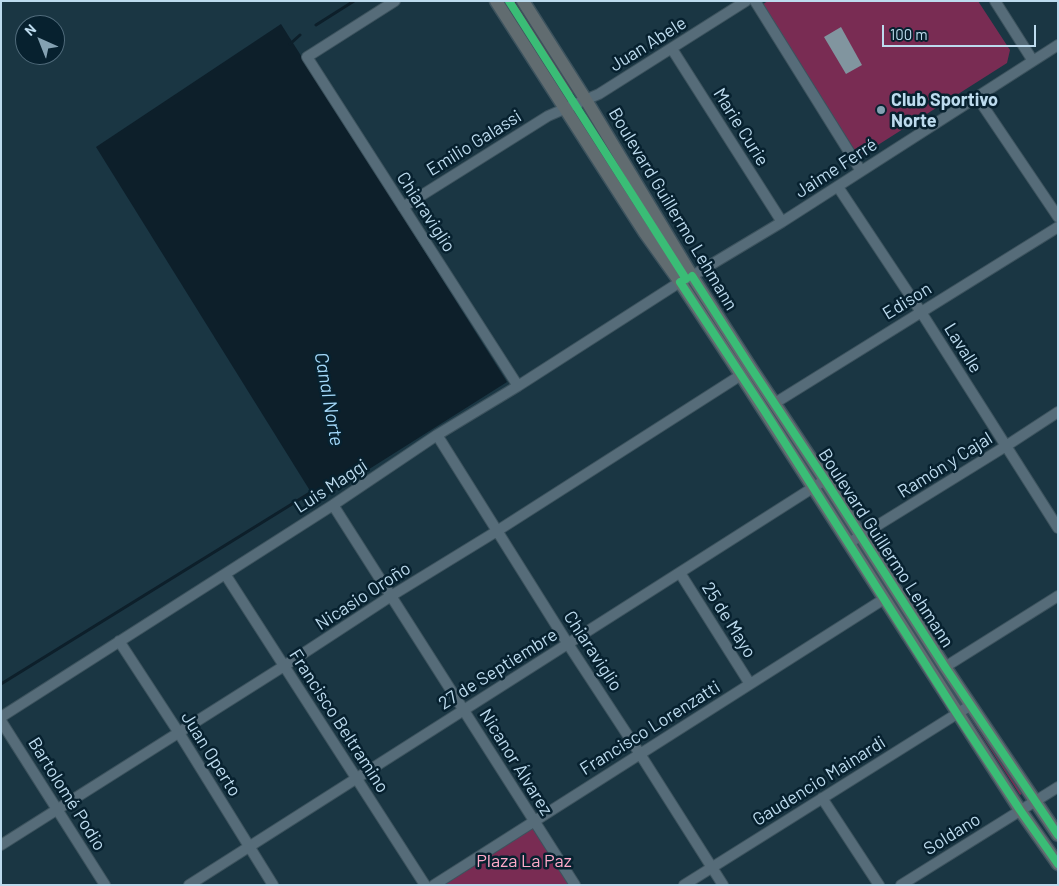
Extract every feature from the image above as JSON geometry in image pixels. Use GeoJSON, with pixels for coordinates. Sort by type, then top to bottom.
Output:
{"type":"FeatureCollection","features":[{"type":"Feature","properties":{"kind":"main road","name":"Boulevard Guillermo Lehmann"},"geometry":{"type":"LineString","coordinates":[[496,1],[645,233],[680,282],[741,375],[957,714],[1058,864]]}},
{"type":"Feature","properties":{"kind":"main road","name":"Boulevard Guillermo Lehmann"},"geometry":{"type":"LineString","coordinates":[[523,1],[586,100],[692,276],[751,368],[945,667],[1058,835]]}},
{"type":"Feature","properties":{"kind":"street","name":"Chiaraviglio"},"geometry":{"type":"LineString","coordinates":[[395,1],[307,57],[518,386]]}},
{"type":"Feature","properties":{"kind":"street","name":"Juan Abele"},"geometry":{"type":"LineString","coordinates":[[564,108],[599,94],[746,1]]}},
{"type":"Feature","properties":{"kind":"street"},"geometry":{"type":"LineString","coordinates":[[755,1],[861,171]]}},
{"type":"Feature","properties":{"kind":"street"},"geometry":{"type":"LineString","coordinates":[[996,1],[1033,61]]}},
{"type":"Feature","properties":{"kind":"street","name":"Jaime Ferré"},"geometry":{"type":"LineString","coordinates":[[680,282],[838,187],[1058,45]]}},
{"type":"Feature","properties":{"kind":"street","name":"Marie Curie"},"geometry":{"type":"LineString","coordinates":[[672,49],[782,222]]}},
{"type":"Feature","properties":{"kind":"street"},"geometry":{"type":"LineString","coordinates":[[977,97],[1058,218]]}},
{"type":"Feature","properties":{"kind":"street","name":"Emilio Galassi"},"geometry":{"type":"LineString","coordinates":[[404,207],[548,116],[564,108]]}},
{"type":"Feature","properties":{"kind":"street","name":"Lavalle"},"geometry":{"type":"LineString","coordinates":[[838,187],[1058,528]]}},
{"type":"Feature","properties":{"kind":"street","name":"Edison"},"geometry":{"type":"LineString","coordinates":[[775,403],[1058,227]]}},
{"type":"Feature","properties":{"kind":"street","name":"Luis Maggi"},"geometry":{"type":"LineString","coordinates":[[1,717],[333,505],[437,435],[518,386],[680,282]]}},
{"type":"Feature","properties":{"kind":"street","name":"Nicasio Oroño"},"geometry":{"type":"LineString","coordinates":[[1,844],[498,531],[741,375]]}},
{"type":"Feature","properties":{"kind":"street","name":"Ramón y Cajal"},"geometry":{"type":"LineString","coordinates":[[849,543],[1058,412]]}},
{"type":"Feature","properties":{"kind":"street","name":"Chiaraviglio"},"geometry":{"type":"LineString","coordinates":[[437,435],[568,644],[723,885]]}},
{"type":"Feature","properties":{"kind":"street","name":"27 de Septiembre"},"geometry":{"type":"LineString","coordinates":[[189,885],[825,480]]}},
{"type":"Feature","properties":{"kind":"street","name":"Nicanor Álvarez"},"geometry":{"type":"LineString","coordinates":[[333,505],[575,885]]}},
{"type":"Feature","properties":{"kind":"street","name":"25 de Mayo"},"geometry":{"type":"LineString","coordinates":[[680,573],[750,684]]}},
{"type":"Feature","properties":{"kind":"street","name":"Francisco Beltramino"},"geometry":{"type":"LineString","coordinates":[[225,574],[425,885]]}},
{"type":"Feature","properties":{"kind":"street"},"geometry":{"type":"LineString","coordinates":[[945,667],[1058,596]]}},
{"type":"Feature","properties":{"kind":"street","name":"Francisco Lorenzatti"},"geometry":{"type":"LineString","coordinates":[[434,885],[884,599]]}},
{"type":"Feature","properties":{"kind":"street","name":"Juan Operto"},"geometry":{"type":"LineString","coordinates":[[119,641],[273,885]]}},
{"type":"Feature","properties":{"kind":"street","name":"Gaudencio Mainardi"},"geometry":{"type":"LineString","coordinates":[[684,885],[971,705]]}},
{"type":"Feature","properties":{"kind":"street","name":"Bartolomé Podio"},"geometry":{"type":"LineString","coordinates":[[1,721],[105,885]]}},
{"type":"Feature","properties":{"kind":"street","name":"Soldano"},"geometry":{"type":"LineString","coordinates":[[901,885],[1058,787]]}},
{"type":"Feature","properties":{"kind":"street"},"geometry":{"type":"LineString","coordinates":[[822,798],[879,885]]}},
{"type":"Feature","properties":{"kind":"green space"},"geometry":{"type":"Polygon","coordinates":[[[506,1],[514,1],[574,92],[568,96],[506,1]]]}},
{"type":"Feature","properties":{"kind":"green space","name":"Club Sportivo Norte"},"geometry":{"type":"Polygon","coordinates":[[[768,1],[978,1],[1010,50],[1007,63],[859,157],[763,4],[768,1]]]}},
{"type":"Feature","properties":{"kind":"green space"},"geometry":{"type":"Polygon","coordinates":[[[586,114],[679,262],[674,266],[580,118],[586,114]]]}},
{"type":"Feature","properties":{"kind":"green space"},"geometry":{"type":"Polygon","coordinates":[[[696,289],[816,476],[814,477],[693,291],[696,289]]]}},
{"type":"Feature","properties":{"kind":"green space"},"geometry":{"type":"Polygon","coordinates":[[[863,547],[958,695],[956,696],[860,549],[863,547]]]}},
{"type":"Feature","properties":{"kind":"green space"},"geometry":{"type":"Polygon","coordinates":[[[974,718],[1023,793],[1020,795],[971,719],[974,718]]]}},
{"type":"Feature","properties":{"kind":"green space","name":"Plaza La Paz"},"geometry":{"type":"Polygon","coordinates":[[[532,827],[569,885],[443,885],[532,827]]]}},
{"type":"Feature","properties":{"kind":"water"},"geometry":{"type":"Polygon","coordinates":[[[281,24],[507,382],[317,502],[96,147],[281,24]]]}},
{"type":"Feature","properties":{"kind":"building"},"geometry":{"type":"Polygon","coordinates":[[[841,27],[862,65],[846,74],[824,37],[841,27]]]}},
{"type":"Feature","properties":{"kind":"waterway","name":"Canal Norte"},"geometry":{"type":"LineString","coordinates":[[316,25],[354,1]]}},
{"type":"Feature","properties":{"kind":"waterway","name":"Canal Norte"},"geometry":{"type":"LineString","coordinates":[[290,44],[300,35]]}},
{"type":"Feature","properties":{"kind":"waterway","name":"Canal Norte"},"geometry":{"type":"LineString","coordinates":[[1,684],[313,491]]}},
{"type":"Feature","properties":{"kind":"cycle path"},"geometry":{"type":"LineString","coordinates":[[509,1],[686,279]]}},
{"type":"Feature","properties":{"kind":"cycle path"},"geometry":{"type":"LineString","coordinates":[[692,276],[945,667],[1058,835]]}},
{"type":"Feature","properties":{"kind":"cycle path"},"geometry":{"type":"LineString","coordinates":[[680,282],[764,410],[957,714],[1058,864]]}},
{"type":"Feature","properties":{"kind":"place","name":"Club Sportivo Norte"},"geometry":{"type":"Point","coordinates":[881,110]}}]}
